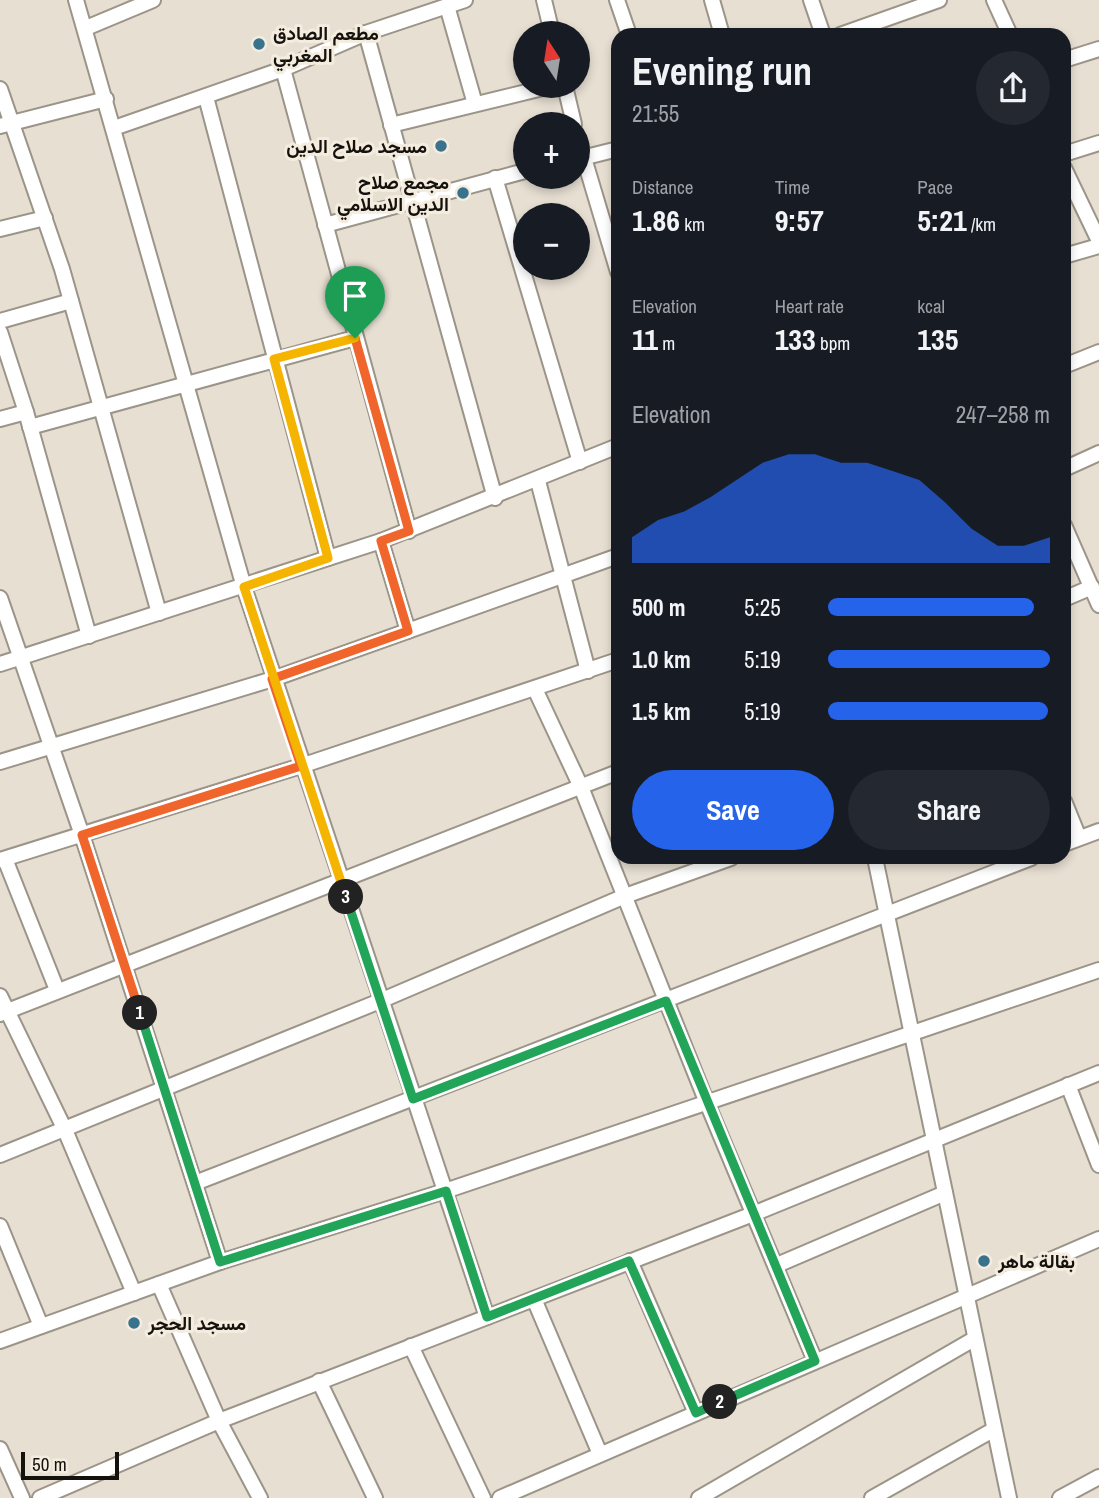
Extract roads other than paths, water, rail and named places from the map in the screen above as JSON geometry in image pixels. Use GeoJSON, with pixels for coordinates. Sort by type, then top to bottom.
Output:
{"type":"FeatureCollection","features":[{"type":"Feature","properties":{"kind":"street"},"geometry":{"type":"LineString","coordinates":[[76,0],[272,679],[487,1317]]}},
{"type":"Feature","properties":{"kind":"street"},"geometry":{"type":"LineString","coordinates":[[86,28],[153,0]]}},
{"type":"Feature","properties":{"kind":"street"},"geometry":{"type":"LineString","coordinates":[[416,0],[421,15]]}},
{"type":"Feature","properties":{"kind":"street"},"geometry":{"type":"LineString","coordinates":[[114,128],[284,69],[366,33],[465,0]]}},
{"type":"Feature","properties":{"kind":"street"},"geometry":{"type":"LineString","coordinates":[[544,0],[549,21]]}},
{"type":"Feature","properties":{"kind":"street"},"geometry":{"type":"LineString","coordinates":[[617,0],[627,28]]}},
{"type":"Feature","properties":{"kind":"street"},"geometry":{"type":"LineString","coordinates":[[712,0],[721,28]]}},
{"type":"Feature","properties":{"kind":"street"},"geometry":{"type":"LineString","coordinates":[[811,0],[821,28]]}},
{"type":"Feature","properties":{"kind":"street"},"geometry":{"type":"LineString","coordinates":[[860,28],[939,0]]}},
{"type":"Feature","properties":{"kind":"street"},"geometry":{"type":"LineString","coordinates":[[994,0],[1007,28]]}},
{"type":"Feature","properties":{"kind":"street"},"geometry":{"type":"LineString","coordinates":[[447,6],[475,104]]}},
{"type":"Feature","properties":{"kind":"street"},"geometry":{"type":"LineString","coordinates":[[366,33],[495,498]]}},
{"type":"Feature","properties":{"kind":"street"},"geometry":{"type":"LineString","coordinates":[[1071,58],[1099,49]]}},
{"type":"Feature","properties":{"kind":"street"},"geometry":{"type":"LineString","coordinates":[[284,69],[409,531]]}},
{"type":"Feature","properties":{"kind":"street"},"geometry":{"type":"LineString","coordinates":[[0,89],[6,125],[45,218],[71,301],[159,613]]}},
{"type":"Feature","properties":{"kind":"street"},"geometry":{"type":"LineString","coordinates":[[391,125],[513,95]]}},
{"type":"Feature","properties":{"kind":"street"},"geometry":{"type":"LineString","coordinates":[[206,97],[328,558]]}},
{"type":"Feature","properties":{"kind":"street"},"geometry":{"type":"LineString","coordinates":[[6,125],[106,99]]}},
{"type":"Feature","properties":{"kind":"street"},"geometry":{"type":"LineString","coordinates":[[1071,152],[1099,143]]}},
{"type":"Feature","properties":{"kind":"street"},"geometry":{"type":"LineString","coordinates":[[590,156],[611,151]]}},
{"type":"Feature","properties":{"kind":"street"},"geometry":{"type":"LineString","coordinates":[[325,225],[513,174]]}},
{"type":"Feature","properties":{"kind":"street"},"geometry":{"type":"LineString","coordinates":[[495,178],[580,462]]}},
{"type":"Feature","properties":{"kind":"street"},"geometry":{"type":"LineString","coordinates":[[1071,183],[1099,244],[1071,254]]}},
{"type":"Feature","properties":{"kind":"street"},"geometry":{"type":"LineString","coordinates":[[590,188],[611,251]]}},
{"type":"Feature","properties":{"kind":"street"},"geometry":{"type":"LineString","coordinates":[[0,229],[45,218]]}},
{"type":"Feature","properties":{"kind":"street"},"geometry":{"type":"LineString","coordinates":[[0,321],[71,301]]}},
{"type":"Feature","properties":{"kind":"street"},"geometry":{"type":"LineString","coordinates":[[0,332],[26,412],[89,636]]}},
{"type":"Feature","properties":{"kind":"street"},"geometry":{"type":"LineString","coordinates":[[30,427],[355,338]]}},
{"type":"Feature","properties":{"kind":"street"},"geometry":{"type":"LineString","coordinates":[[1071,363],[1099,352]]}},
{"type":"Feature","properties":{"kind":"street"},"geometry":{"type":"LineString","coordinates":[[0,418],[26,412]]}},
{"type":"Feature","properties":{"kind":"street"},"geometry":{"type":"LineString","coordinates":[[0,664],[381,541],[538,481],[611,449]]}},
{"type":"Feature","properties":{"kind":"street"},"geometry":{"type":"LineString","coordinates":[[1071,466],[1099,453]]}},
{"type":"Feature","properties":{"kind":"street"},"geometry":{"type":"LineString","coordinates":[[538,481],[588,671]]}},
{"type":"Feature","properties":{"kind":"street"},"geometry":{"type":"LineString","coordinates":[[1071,537],[1093,576],[1099,604]]}},
{"type":"Feature","properties":{"kind":"street"},"geometry":{"type":"LineString","coordinates":[[381,541],[408,631]]}},
{"type":"Feature","properties":{"kind":"street"},"geometry":{"type":"LineString","coordinates":[[0,762],[272,679],[561,573],[611,558]]}},
{"type":"Feature","properties":{"kind":"street"},"geometry":{"type":"LineString","coordinates":[[1071,593],[1093,576]]}},
{"type":"Feature","properties":{"kind":"street"},"geometry":{"type":"LineString","coordinates":[[0,598],[82,835],[220,1262]]}},
{"type":"Feature","properties":{"kind":"street"},"geometry":{"type":"LineString","coordinates":[[58,990],[3,860],[301,766],[611,663]]}},
{"type":"Feature","properties":{"kind":"street"},"geometry":{"type":"LineString","coordinates":[[535,689],[581,786],[611,861]]}},
{"type":"Feature","properties":{"kind":"street"},"geometry":{"type":"LineString","coordinates":[[4,1013],[611,775]]}},
{"type":"Feature","properties":{"kind":"street"},"geometry":{"type":"LineString","coordinates":[[1071,818],[1079,838]]}},
{"type":"Feature","properties":{"kind":"street"},"geometry":{"type":"LineString","coordinates":[[1071,841],[1099,831]]}},
{"type":"Feature","properties":{"kind":"street"},"geometry":{"type":"LineString","coordinates":[[612,864],[707,1103],[815,1361]]}},
{"type":"Feature","properties":{"kind":"street"},"geometry":{"type":"LineString","coordinates":[[0,1155],[380,1001],[625,896],[714,864]]}},
{"type":"Feature","properties":{"kind":"street"},"geometry":{"type":"LineString","coordinates":[[876,864],[1009,1498]]}},
{"type":"Feature","properties":{"kind":"street"},"geometry":{"type":"LineString","coordinates":[[195,1183],[1016,864]]}},
{"type":"Feature","properties":{"kind":"street"},"geometry":{"type":"LineString","coordinates":[[0,1342],[220,1262],[446,1191],[1099,970]]}},
{"type":"Feature","properties":{"kind":"street"},"geometry":{"type":"LineString","coordinates":[[0,996],[4,1013],[65,1130],[134,1293]]}},
{"type":"Feature","properties":{"kind":"street"},"geometry":{"type":"LineString","coordinates":[[40,1498],[219,1421],[753,1214],[1099,1073]]}},
{"type":"Feature","properties":{"kind":"street"},"geometry":{"type":"LineString","coordinates":[[1068,1085],[1099,1165]]}},
{"type":"Feature","properties":{"kind":"street"},"geometry":{"type":"LineString","coordinates":[[776,1265],[945,1193]]}},
{"type":"Feature","properties":{"kind":"street"},"geometry":{"type":"LineString","coordinates":[[0,1226],[41,1326]]}},
{"type":"Feature","properties":{"kind":"street"},"geometry":{"type":"LineString","coordinates":[[500,1498],[1099,1239]]}},
{"type":"Feature","properties":{"kind":"street"},"geometry":{"type":"LineString","coordinates":[[629,1261],[696,1413]]}},
{"type":"Feature","properties":{"kind":"street"},"geometry":{"type":"LineString","coordinates":[[159,1284],[219,1421],[260,1498]]}},
{"type":"Feature","properties":{"kind":"street"},"geometry":{"type":"LineString","coordinates":[[534,1299],[600,1454]]}},
{"type":"Feature","properties":{"kind":"street"},"geometry":{"type":"LineString","coordinates":[[699,1498],[974,1339]]}},
{"type":"Feature","properties":{"kind":"street"},"geometry":{"type":"LineString","coordinates":[[411,1346],[483,1498]]}},
{"type":"Feature","properties":{"kind":"street"},"geometry":{"type":"LineString","coordinates":[[319,1381],[375,1498]]}},
{"type":"Feature","properties":{"kind":"street"},"geometry":{"type":"LineString","coordinates":[[872,1498],[993,1430]]}},
{"type":"Feature","properties":{"kind":"street"},"geometry":{"type":"LineString","coordinates":[[0,1449],[22,1498]]}},
{"type":"Feature","properties":{"kind":"street"},"geometry":{"type":"LineString","coordinates":[[1060,1498],[1099,1477]]}},
{"type":"Feature","properties":{"kind":"place","name":"مطعم الصادق المغربي"},"geometry":{"type":"Point","coordinates":[259,44]}},
{"type":"Feature","properties":{"kind":"place","name":"مسجد صلاح الدين"},"geometry":{"type":"Point","coordinates":[441,146]}},
{"type":"Feature","properties":{"kind":"place","name":"مجمع صلاح الدين الاسلامي"},"geometry":{"type":"Point","coordinates":[463,193]}},
{"type":"Feature","properties":{"kind":"place","name":"بقالة ماهر"},"geometry":{"type":"Point","coordinates":[984,1261]}},
{"type":"Feature","properties":{"kind":"place","name":"مسجد الحجر"},"geometry":{"type":"Point","coordinates":[134,1323]}}]}
